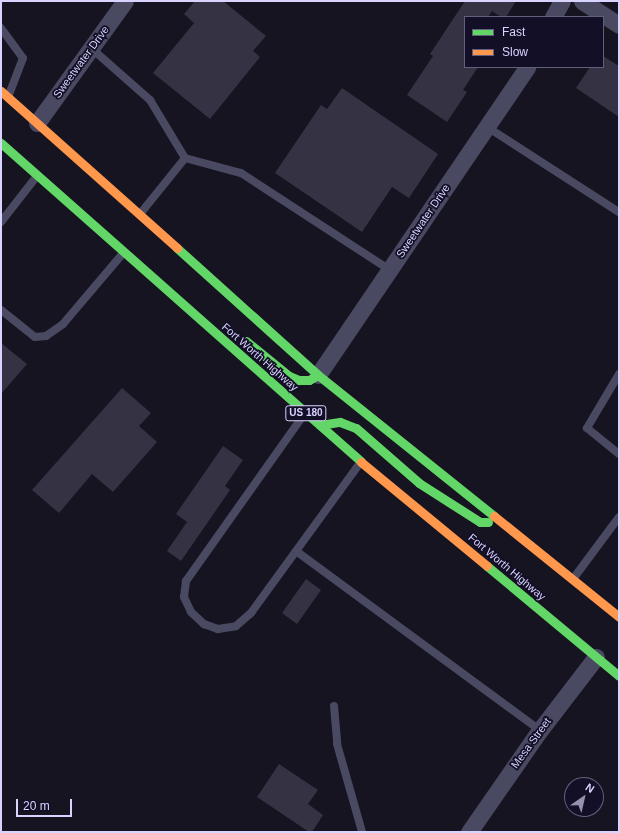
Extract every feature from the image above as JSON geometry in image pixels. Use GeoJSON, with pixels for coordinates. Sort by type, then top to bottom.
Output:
{"type":"FeatureCollection","features":[{"type":"Feature","properties":{"kind":"main road"},"geometry":{"type":"LineString","coordinates":[[5,94],[318,375],[619,617]]}},
{"type":"Feature","properties":{"kind":"main road","name":"Fort Worth Highway"},"geometry":{"type":"LineString","coordinates":[[1,143],[361,462],[619,676]]}},
{"type":"Feature","properties":{"kind":"main road"},"geometry":{"type":"LineString","coordinates":[[155,280],[173,280]]}},
{"type":"Feature","properties":{"kind":"main road"},"geometry":{"type":"LineString","coordinates":[[237,333],[289,376],[299,380],[309,380],[318,375]]}},
{"type":"Feature","properties":{"kind":"main road"},"geometry":{"type":"LineString","coordinates":[[320,425],[340,422],[356,428],[419,483],[480,522],[503,524]]}},
{"type":"Feature","properties":{"kind":"street","name":"Sweetwater Drive"},"geometry":{"type":"LineString","coordinates":[[37,123],[125,1]]}},
{"type":"Feature","properties":{"kind":"street"},"geometry":{"type":"LineString","coordinates":[[554,16],[562,1]]}},
{"type":"Feature","properties":{"kind":"street"},"geometry":{"type":"LineString","coordinates":[[582,1],[619,25]]}},
{"type":"Feature","properties":{"kind":"street","name":"Sweetwater Drive"},"geometry":{"type":"LineString","coordinates":[[318,375],[526,68]]}},
{"type":"Feature","properties":{"kind":"street","name":"Mesa Street"},"geometry":{"type":"LineString","coordinates":[[469,832],[540,730],[596,657]]}},
{"type":"Feature","properties":{"kind":"lane"},"geometry":{"type":"LineString","coordinates":[[1,28],[23,58],[5,94]]}},
{"type":"Feature","properties":{"kind":"lane"},"geometry":{"type":"LineString","coordinates":[[91,48],[150,100],[185,158],[241,173],[390,270]]}},
{"type":"Feature","properties":{"kind":"lane"},"geometry":{"type":"LineString","coordinates":[[487,127],[619,212]]}},
{"type":"Feature","properties":{"kind":"lane"},"geometry":{"type":"LineString","coordinates":[[140,214],[185,158]]}},
{"type":"Feature","properties":{"kind":"lane"},"geometry":{"type":"LineString","coordinates":[[1,222],[37,175]]}},
{"type":"Feature","properties":{"kind":"lane"},"geometry":{"type":"LineString","coordinates":[[1,310],[34,337],[46,336],[63,324],[124,252]]}},
{"type":"Feature","properties":{"kind":"lane"},"geometry":{"type":"LineString","coordinates":[[619,374],[587,428],[619,454]]}},
{"type":"Feature","properties":{"kind":"lane"},"geometry":{"type":"LineString","coordinates":[[306,413],[186,581],[184,597],[191,612],[204,624],[218,630],[236,626],[251,613],[361,462]]}},
{"type":"Feature","properties":{"kind":"lane"},"geometry":{"type":"LineString","coordinates":[[572,580],[619,517]]}},
{"type":"Feature","properties":{"kind":"lane"},"geometry":{"type":"LineString","coordinates":[[296,551],[540,730]]}},
{"type":"Feature","properties":{"kind":"lane"},"geometry":{"type":"LineString","coordinates":[[334,706],[337,744],[362,832]]}},
{"type":"Feature","properties":{"kind":"building"},"geometry":{"type":"Polygon","coordinates":[[[195,1],[223,1],[266,36],[253,51],[260,57],[210,119],[153,73],[194,23],[184,14],[195,1]]]}},
{"type":"Feature","properties":{"kind":"building"},"geometry":{"type":"Polygon","coordinates":[[[465,1],[516,1],[507,16],[500,16],[492,11],[489,16],[464,16],[464,68],[477,68],[463,90],[467,92],[447,122],[407,95],[433,56],[430,54],[465,1]]]}},
{"type":"Feature","properties":{"kind":"building"},"geometry":{"type":"Polygon","coordinates":[[[604,57],[619,66],[619,117],[576,88],[589,68],[604,68],[604,57]]]}},
{"type":"Feature","properties":{"kind":"building"},"geometry":{"type":"Polygon","coordinates":[[[342,88],[438,154],[409,198],[392,187],[362,232],[275,173],[321,105],[327,109],[342,88]]]}},
{"type":"Feature","properties":{"kind":"building"},"geometry":{"type":"Polygon","coordinates":[[[1,343],[27,364],[1,394],[1,343]]]}},
{"type":"Feature","properties":{"kind":"building"},"geometry":{"type":"Polygon","coordinates":[[[122,388],[151,413],[139,426],[157,442],[113,492],[92,474],[59,513],[32,490],[122,388]]]}},
{"type":"Feature","properties":{"kind":"building"},"geometry":{"type":"Polygon","coordinates":[[[223,446],[243,460],[225,486],[230,490],[181,561],[167,551],[187,522],[176,514],[223,446]]]}},
{"type":"Feature","properties":{"kind":"building"},"geometry":{"type":"Polygon","coordinates":[[[306,579],[321,590],[297,624],[282,613],[306,579]]]}},
{"type":"Feature","properties":{"kind":"building"},"geometry":{"type":"Polygon","coordinates":[[[279,764],[318,790],[308,804],[323,815],[312,832],[309,832],[257,797],[279,764]]]}},
{"type":"Feature","properties":{"kind":"traffic: fast"},"geometry":{"type":"LineString","coordinates":[[1,143],[361,462]]}},
{"type":"Feature","properties":{"kind":"traffic: fast"},"geometry":{"type":"LineString","coordinates":[[177,248],[318,375],[494,516]]}},
{"type":"Feature","properties":{"kind":"traffic: fast"},"geometry":{"type":"LineString","coordinates":[[246,341],[289,376],[299,380],[309,380],[318,375]]}},
{"type":"Feature","properties":{"kind":"traffic: fast"},"geometry":{"type":"LineString","coordinates":[[320,425],[340,422],[356,428],[419,483],[480,522],[488,522]]}},
{"type":"Feature","properties":{"kind":"traffic: fast"},"geometry":{"type":"LineString","coordinates":[[487,566],[619,676]]}},
{"type":"Feature","properties":{"kind":"traffic: slow"},"geometry":{"type":"LineString","coordinates":[[1,91],[177,248]]}},
{"type":"Feature","properties":{"kind":"traffic: slow"},"geometry":{"type":"LineString","coordinates":[[361,462],[487,566]]}},
{"type":"Feature","properties":{"kind":"traffic: slow"},"geometry":{"type":"LineString","coordinates":[[494,516],[619,617]]}}]}
